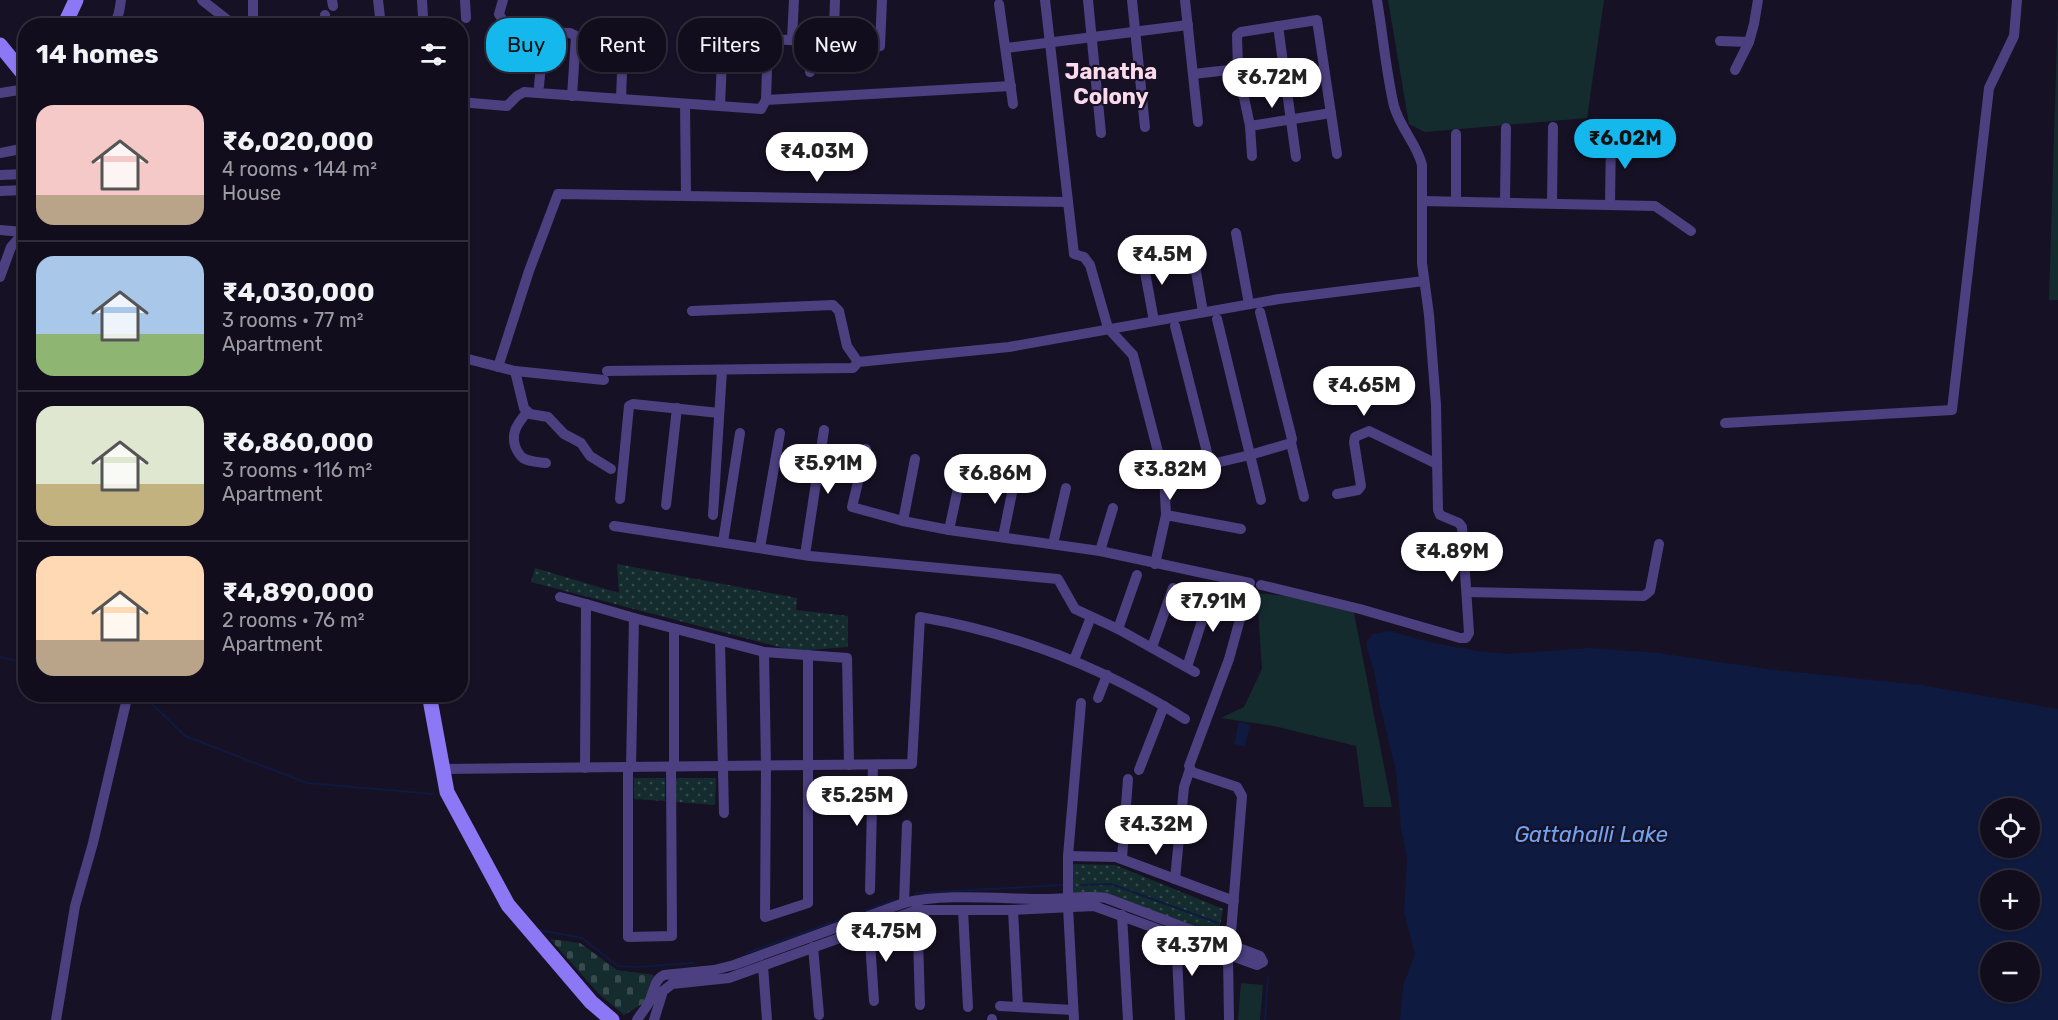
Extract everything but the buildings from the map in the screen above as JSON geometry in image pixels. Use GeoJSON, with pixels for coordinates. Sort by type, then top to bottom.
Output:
{"type":"FeatureCollection","features":[{"type":"Feature","properties":{"kind":"main road"},"geometry":{"type":"LineString","coordinates":[[68,18],[76,0]]}},
{"type":"Feature","properties":{"kind":"main road"},"geometry":{"type":"LineString","coordinates":[[0,45],[18,67]]}},
{"type":"Feature","properties":{"kind":"main road"},"geometry":{"type":"LineString","coordinates":[[430,702],[447,792],[508,905],[591,1002],[612,1020]]}},
{"type":"Feature","properties":{"kind":"street"},"geometry":{"type":"LineString","coordinates":[[118,18],[121,0]]}},
{"type":"Feature","properties":{"kind":"street"},"geometry":{"type":"LineString","coordinates":[[202,0],[225,18]]}},
{"type":"Feature","properties":{"kind":"street"},"geometry":{"type":"LineString","coordinates":[[253,0],[253,18]]}},
{"type":"Feature","properties":{"kind":"street"},"geometry":{"type":"LineString","coordinates":[[375,18],[378,0]]}},
{"type":"Feature","properties":{"kind":"street"},"geometry":{"type":"LineString","coordinates":[[422,0],[423,17]]}},
{"type":"Feature","properties":{"kind":"street"},"geometry":{"type":"LineString","coordinates":[[465,0],[466,18]]}},
{"type":"Feature","properties":{"kind":"street"},"geometry":{"type":"LineString","coordinates":[[501,18],[499,14],[503,0]]}},
{"type":"Feature","properties":{"kind":"street"},"geometry":{"type":"LineString","coordinates":[[468,103],[507,106],[524,92],[761,109],[766,100],[768,39],[792,39],[794,0]]}},
{"type":"Feature","properties":{"kind":"street"},"geometry":{"type":"LineString","coordinates":[[834,0],[834,29],[837,48],[880,46],[882,0]]}},
{"type":"Feature","properties":{"kind":"street"},"geometry":{"type":"LineString","coordinates":[[1045,0],[1074,254],[1084,257],[1090,265],[1108,328],[1133,355],[1164,475],[1166,515],[1155,564]]}},
{"type":"Feature","properties":{"kind":"street"},"geometry":{"type":"LineString","coordinates":[[1088,0],[1101,133]]}},
{"type":"Feature","properties":{"kind":"street"},"geometry":{"type":"LineString","coordinates":[[1132,0],[1145,127]]}},
{"type":"Feature","properties":{"kind":"street"},"geometry":{"type":"LineString","coordinates":[[1185,0],[1198,122]]}},
{"type":"Feature","properties":{"kind":"street"},"geometry":{"type":"LineString","coordinates":[[1261,585],[1360,609],[1460,639],[1466,638],[1469,633],[1462,527],[1459,523],[1440,515],[1438,510],[1436,405],[1429,315],[1422,263],[1422,165],[1420,155],[1401,125],[1394,106],[1377,0]]}},
{"type":"Feature","properties":{"kind":"street"},"geometry":{"type":"LineString","coordinates":[[1735,70],[1749,42],[1758,0]]}},
{"type":"Feature","properties":{"kind":"street"},"geometry":{"type":"LineString","coordinates":[[1725,423],[1952,410],[1989,88],[2014,36],[2017,0]]}},
{"type":"Feature","properties":{"kind":"street"},"geometry":{"type":"LineString","coordinates":[[999,3],[1013,104]]}},
{"type":"Feature","properties":{"kind":"street"},"geometry":{"type":"LineString","coordinates":[[1252,156],[1250,126],[1238,69],[1237,35],[1241,32],[1317,20],[1337,154]]}},
{"type":"Feature","properties":{"kind":"street"},"geometry":{"type":"LineString","coordinates":[[1006,48],[1188,25]]}},
{"type":"Feature","properties":{"kind":"street"},"geometry":{"type":"LineString","coordinates":[[1278,26],[1296,157]]}},
{"type":"Feature","properties":{"kind":"street"},"geometry":{"type":"LineString","coordinates":[[566,33],[576,36],[572,96]]}},
{"type":"Feature","properties":{"kind":"street"},"geometry":{"type":"LineString","coordinates":[[1720,41],[1749,42]]}},
{"type":"Feature","properties":{"kind":"street"},"geometry":{"type":"LineString","coordinates":[[1193,74],[1238,69]]}},
{"type":"Feature","properties":{"kind":"street"},"geometry":{"type":"LineString","coordinates":[[540,86],[541,72]]}},
{"type":"Feature","properties":{"kind":"street"},"geometry":{"type":"LineString","coordinates":[[621,99],[622,72]]}},
{"type":"Feature","properties":{"kind":"street"},"geometry":{"type":"LineString","coordinates":[[720,106],[721,72]]}},
{"type":"Feature","properties":{"kind":"street"},"geometry":{"type":"LineString","coordinates":[[766,100],[1011,86]]}},
{"type":"Feature","properties":{"kind":"street"},"geometry":{"type":"LineString","coordinates":[[0,93],[18,90]]}},
{"type":"Feature","properties":{"kind":"street"},"geometry":{"type":"LineString","coordinates":[[685,104],[686,195]]}},
{"type":"Feature","properties":{"kind":"street"},"geometry":{"type":"LineString","coordinates":[[1250,126],[1331,114]]}},
{"type":"Feature","properties":{"kind":"street"},"geometry":{"type":"LineString","coordinates":[[1552,203],[1553,127]]}},
{"type":"Feature","properties":{"kind":"street"},"geometry":{"type":"LineString","coordinates":[[1505,202],[1506,128]]}},
{"type":"Feature","properties":{"kind":"street"},"geometry":{"type":"LineString","coordinates":[[1456,134],[1456,201]]}},
{"type":"Feature","properties":{"kind":"street"},"geometry":{"type":"LineString","coordinates":[[1610,204],[1611,136]]}},
{"type":"Feature","properties":{"kind":"street"},"geometry":{"type":"LineString","coordinates":[[0,153],[18,150]]}},
{"type":"Feature","properties":{"kind":"street"},"geometry":{"type":"LineString","coordinates":[[0,175],[18,174]]}},
{"type":"Feature","properties":{"kind":"street"},"geometry":{"type":"LineString","coordinates":[[0,191],[18,190]]}},
{"type":"Feature","properties":{"kind":"street"},"geometry":{"type":"LineString","coordinates":[[498,367],[529,271],[558,194],[1068,202]]}},
{"type":"Feature","properties":{"kind":"street"},"geometry":{"type":"LineString","coordinates":[[1422,201],[1655,206],[1691,231]]}},
{"type":"Feature","properties":{"kind":"street"},"geometry":{"type":"LineString","coordinates":[[0,230],[18,231]]}},
{"type":"Feature","properties":{"kind":"street"},"geometry":{"type":"LineString","coordinates":[[1236,233],[1249,304]]}},
{"type":"Feature","properties":{"kind":"street"},"geometry":{"type":"LineString","coordinates":[[0,277],[11,247],[18,238]]}},
{"type":"Feature","properties":{"kind":"street"},"geometry":{"type":"LineString","coordinates":[[1191,243],[1203,312]]}},
{"type":"Feature","properties":{"kind":"street"},"geometry":{"type":"LineString","coordinates":[[1142,256],[1154,321]]}},
{"type":"Feature","properties":{"kind":"street"},"geometry":{"type":"LineString","coordinates":[[468,359],[515,371],[605,375],[722,370],[849,369],[858,362],[1009,347],[1249,304],[1424,281]]}},
{"type":"Feature","properties":{"kind":"street"},"geometry":{"type":"LineString","coordinates":[[692,311],[833,305],[839,311],[847,346],[858,362]]}},
{"type":"Feature","properties":{"kind":"street"},"geometry":{"type":"LineString","coordinates":[[1260,312],[1304,497]]}},
{"type":"Feature","properties":{"kind":"street"},"geometry":{"type":"LineString","coordinates":[[1217,319],[1261,500]]}},
{"type":"Feature","properties":{"kind":"street"},"geometry":{"type":"LineString","coordinates":[[1175,326],[1210,464]]}},
{"type":"Feature","properties":{"kind":"street"},"geometry":{"type":"LineString","coordinates":[[713,515],[722,370]]}},
{"type":"Feature","properties":{"kind":"street"},"geometry":{"type":"LineString","coordinates":[[515,371],[527,412],[548,417],[564,434],[581,443],[590,456],[611,469]]}},
{"type":"Feature","properties":{"kind":"street"},"geometry":{"type":"LineString","coordinates":[[620,499],[629,406],[633,404],[719,412]]}},
{"type":"Feature","properties":{"kind":"street"},"geometry":{"type":"LineString","coordinates":[[666,504],[677,408]]}},
{"type":"Feature","properties":{"kind":"street"},"geometry":{"type":"LineString","coordinates":[[527,412],[513,434],[517,451],[522,458],[546,463]]}},
{"type":"Feature","properties":{"kind":"street"},"geometry":{"type":"LineString","coordinates":[[805,555],[824,430]]}},
{"type":"Feature","properties":{"kind":"street"},"geometry":{"type":"LineString","coordinates":[[1337,495],[1358,490],[1361,486],[1354,442],[1355,436],[1365,431],[1437,464]]}},
{"type":"Feature","properties":{"kind":"street"},"geometry":{"type":"LineString","coordinates":[[723,542],[740,433]]}},
{"type":"Feature","properties":{"kind":"street"},"geometry":{"type":"LineString","coordinates":[[760,548],[780,433]]}},
{"type":"Feature","properties":{"kind":"street"},"geometry":{"type":"LineString","coordinates":[[1164,475],[1291,443]]}},
{"type":"Feature","properties":{"kind":"street"},"geometry":{"type":"LineString","coordinates":[[866,449],[852,507],[903,521],[949,530],[1100,551],[1250,583],[1229,659],[1184,786],[1175,879]]}},
{"type":"Feature","properties":{"kind":"street"},"geometry":{"type":"LineString","coordinates":[[903,521],[915,459]]}},
{"type":"Feature","properties":{"kind":"street"},"geometry":{"type":"LineString","coordinates":[[949,530],[962,470]]}},
{"type":"Feature","properties":{"kind":"street"},"geometry":{"type":"LineString","coordinates":[[1003,537],[1015,478]]}},
{"type":"Feature","properties":{"kind":"street"},"geometry":{"type":"LineString","coordinates":[[1053,544],[1066,488]]}},
{"type":"Feature","properties":{"kind":"street"},"geometry":{"type":"LineString","coordinates":[[1100,551],[1113,508]]}},
{"type":"Feature","properties":{"kind":"street"},"geometry":{"type":"LineString","coordinates":[[1166,515],[1241,529]]}},
{"type":"Feature","properties":{"kind":"street"},"geometry":{"type":"LineString","coordinates":[[614,526],[805,555],[1058,579],[1075,609],[1118,629],[1191,670],[1212,590]]}},
{"type":"Feature","properties":{"kind":"street"},"geometry":{"type":"LineString","coordinates":[[1467,592],[1644,596],[1650,591],[1659,544]]}},
{"type":"Feature","properties":{"kind":"street"},"geometry":{"type":"LineString","coordinates":[[1118,629],[1137,574]]}},
{"type":"Feature","properties":{"kind":"street"},"geometry":{"type":"LineString","coordinates":[[1152,647],[1173,588]]}},
{"type":"Feature","properties":{"kind":"street"},"geometry":{"type":"LineString","coordinates":[[560,597],[764,652],[847,658],[849,765]]}},
{"type":"Feature","properties":{"kind":"street"},"geometry":{"type":"LineString","coordinates":[[585,768],[586,604]]}},
{"type":"Feature","properties":{"kind":"street"},"geometry":{"type":"LineString","coordinates":[[1074,660],[1091,616]]}},
{"type":"Feature","properties":{"kind":"street"},"geometry":{"type":"LineString","coordinates":[[443,769],[912,764],[920,617],[1000,635],[1074,660],[1107,675],[1185,719]]}},
{"type":"Feature","properties":{"kind":"street"},"geometry":{"type":"LineString","coordinates":[[633,618],[628,937],[672,936],[674,629]]}},
{"type":"Feature","properties":{"kind":"street"},"geometry":{"type":"LineString","coordinates":[[720,641],[724,813]]}},
{"type":"Feature","properties":{"kind":"street"},"geometry":{"type":"LineString","coordinates":[[764,652],[765,917],[808,903],[808,656]]}},
{"type":"Feature","properties":{"kind":"street"},"geometry":{"type":"LineString","coordinates":[[1098,698],[1107,675]]}},
{"type":"Feature","properties":{"kind":"street"},"geometry":{"type":"LineString","coordinates":[[56,1020],[75,906],[93,843],[127,702]]}},
{"type":"Feature","properties":{"kind":"street"},"geometry":{"type":"LineString","coordinates":[[1000,1006],[1074,1015],[1068,856],[1081,703]]}},
{"type":"Feature","properties":{"kind":"street"},"geometry":{"type":"LineString","coordinates":[[1139,770],[1164,706]]}},
{"type":"Feature","properties":{"kind":"street"},"geometry":{"type":"LineString","coordinates":[[870,890],[873,765]]}},
{"type":"Feature","properties":{"kind":"street"},"geometry":{"type":"LineString","coordinates":[[1190,769],[1192,772],[1238,787],[1242,796],[1229,950],[1229,1020]]}},
{"type":"Feature","properties":{"kind":"street"},"geometry":{"type":"LineString","coordinates":[[1122,858],[1128,779]]}},
{"type":"Feature","properties":{"kind":"street"},"geometry":{"type":"LineString","coordinates":[[904,903],[907,825]]}},
{"type":"Feature","properties":{"kind":"street"},"geometry":{"type":"LineString","coordinates":[[1068,856],[1116,856],[1234,901]]}},
{"type":"Feature","properties":{"kind":"street"},"geometry":{"type":"LineString","coordinates":[[637,1020],[649,1003],[656,982],[664,975],[714,970],[734,965],[904,903],[963,910],[1013,910],[1068,903],[1094,897],[1106,898],[1229,950]]}},
{"type":"Feature","properties":{"kind":"street"},"geometry":{"type":"LineString","coordinates":[[654,1020],[663,991],[672,984],[729,978],[869,927],[917,905],[1068,903],[1094,906],[1176,935],[1229,950]]}},
{"type":"Feature","properties":{"kind":"street"},"geometry":{"type":"LineString","coordinates":[[917,905],[920,1005]]}},
{"type":"Feature","properties":{"kind":"street"},"geometry":{"type":"LineString","coordinates":[[963,910],[968,1007]]}},
{"type":"Feature","properties":{"kind":"street"},"geometry":{"type":"LineString","coordinates":[[1013,910],[1018,1007]]}},
{"type":"Feature","properties":{"kind":"street"},"geometry":{"type":"LineString","coordinates":[[1122,915],[1128,1020]]}},
{"type":"Feature","properties":{"kind":"street"},"geometry":{"type":"LineString","coordinates":[[869,927],[874,1001]]}},
{"type":"Feature","properties":{"kind":"street"},"geometry":{"type":"LineString","coordinates":[[1176,935],[1180,1020]]}},
{"type":"Feature","properties":{"kind":"street"},"geometry":{"type":"LineString","coordinates":[[813,947],[819,1015]]}},
{"type":"Feature","properties":{"kind":"street"},"geometry":{"type":"LineString","coordinates":[[763,966],[766,1020]]}},
{"type":"Feature","properties":{"kind":"green space"},"geometry":{"type":"Polygon","coordinates":[[[1388,0],[1604,0],[1587,118],[1425,132],[1409,124],[1388,0]]]}},
{"type":"Feature","properties":{"kind":"green space"},"geometry":{"type":"Polygon","coordinates":[[[2058,6],[2058,300],[2049,300],[2058,6]]]}},
{"type":"Feature","properties":{"kind":"green space"},"geometry":{"type":"Polygon","coordinates":[[[617,564],[797,598],[796,610],[848,616],[848,647],[795,651],[531,582],[535,568],[619,593],[617,564]]]}},
{"type":"Feature","properties":{"kind":"green space"},"geometry":{"type":"Polygon","coordinates":[[[1257,593],[1352,603],[1392,807],[1364,807],[1356,746],[1274,726],[1221,718],[1244,707],[1262,669],[1257,593]]]}},
{"type":"Feature","properties":{"kind":"green space"},"geometry":{"type":"Polygon","coordinates":[[[634,778],[665,778],[665,801],[634,799],[634,778]]]}},
{"type":"Feature","properties":{"kind":"green space"},"geometry":{"type":"Polygon","coordinates":[[[675,778],[716,778],[715,805],[676,802],[675,778]]]}},
{"type":"Feature","properties":{"kind":"green space"},"geometry":{"type":"Polygon","coordinates":[[[1073,864],[1115,865],[1223,909],[1218,936],[1105,893],[1073,894],[1073,864]]]}},
{"type":"Feature","properties":{"kind":"green space"},"geometry":{"type":"Polygon","coordinates":[[[550,939],[580,943],[617,970],[654,975],[649,986],[647,1001],[624,1015],[598,993],[550,939]]]}},
{"type":"Feature","properties":{"kind":"green space"},"geometry":{"type":"Polygon","coordinates":[[[1241,983],[1263,985],[1260,1020],[1238,1020],[1241,983]]]}},
{"type":"Feature","properties":{"kind":"water","name":"Gattahalli Lake"},"geometry":{"type":"Polygon","coordinates":[[[1389,631],[1433,643],[1506,654],[1589,648],[1658,653],[1767,669],[1921,685],[2058,709],[2058,1020],[1400,1020],[1403,986],[1415,954],[1404,912],[1407,859],[1401,828],[1396,771],[1367,641],[1373,634],[1389,631]]]}},
{"type":"Feature","properties":{"kind":"water"},"geometry":{"type":"Polygon","coordinates":[[[1239,722],[1250,725],[1245,746],[1234,744],[1239,722]]]}},
{"type":"Feature","properties":{"kind":"waterway"},"geometry":{"type":"LineString","coordinates":[[0,657],[18,661]]}},
{"type":"Feature","properties":{"kind":"waterway"},"geometry":{"type":"LineString","coordinates":[[150,702],[185,736],[307,783],[434,794]]}},
{"type":"Feature","properties":{"kind":"waterway"},"geometry":{"type":"LineString","coordinates":[[1081,885],[1111,884],[1218,923]]}},
{"type":"Feature","properties":{"kind":"waterway"},"geometry":{"type":"LineString","coordinates":[[916,893],[1063,885]]}},
{"type":"Feature","properties":{"kind":"waterway"},"geometry":{"type":"LineString","coordinates":[[747,953],[894,900]]}},
{"type":"Feature","properties":{"kind":"waterway"},"geometry":{"type":"LineString","coordinates":[[539,930],[582,938],[618,966],[693,963]]}},
{"type":"Feature","properties":{"kind":"waterway"},"geometry":{"type":"LineString","coordinates":[[1265,1020],[1268,977]]}},
{"type":"Feature","properties":{"kind":"district","name":"Janatha Colony"},"geometry":{"type":"Point","coordinates":[1111,84]}}]}
